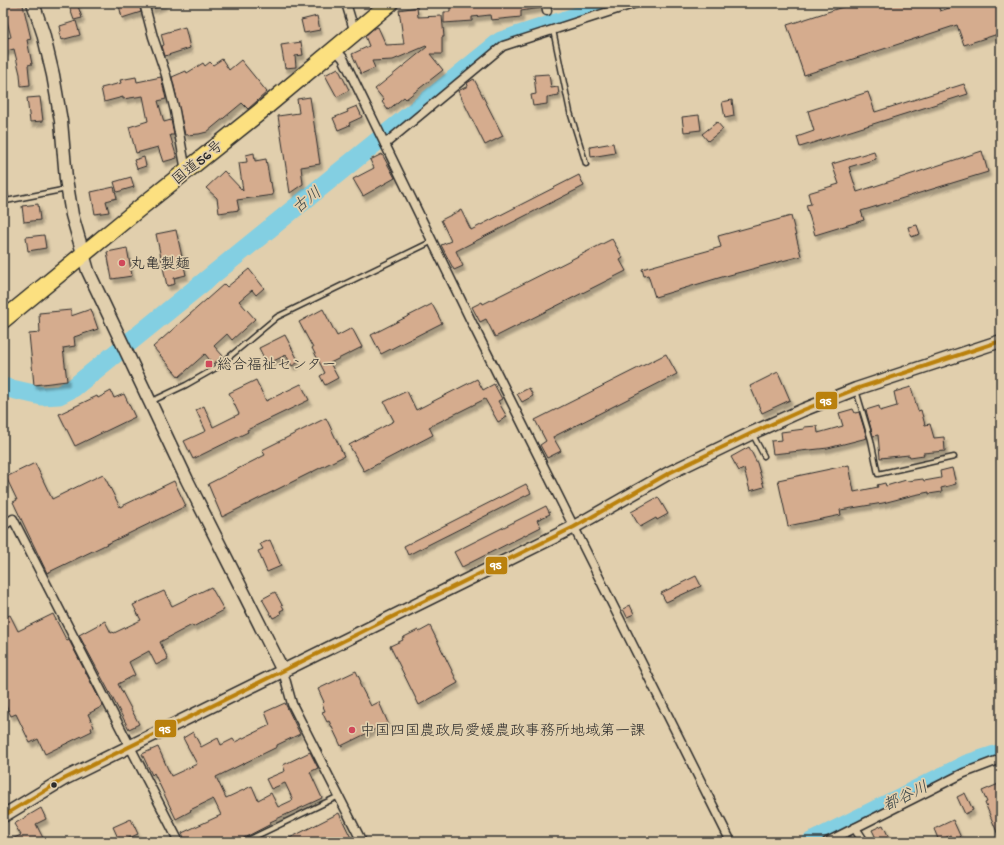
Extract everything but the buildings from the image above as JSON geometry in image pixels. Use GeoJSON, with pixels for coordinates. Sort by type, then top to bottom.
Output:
{"type":"FeatureCollection","features":[{"type":"Feature","properties":{"kind":"highway","name":"国道56号"},"geometry":{"type":"LineString","coordinates":[[3,320],[390,3]]}},
{"type":"Feature","properties":{"kind":"street"},"geometry":{"type":"LineString","coordinates":[[33,3],[43,34],[53,76],[62,121],[66,179],[72,215],[88,271],[194,495],[283,671],[292,704],[362,842]]}},
{"type":"Feature","properties":{"kind":"street"},"geometry":{"type":"LineString","coordinates":[[144,3],[153,37],[166,75],[186,171]]}},
{"type":"Feature","properties":{"kind":"street"},"geometry":{"type":"LineString","coordinates":[[346,3],[355,33]]}},
{"type":"Feature","properties":{"kind":"street"},"geometry":{"type":"LineString","coordinates":[[384,142],[503,46],[636,3]]}},
{"type":"Feature","properties":{"kind":"street"},"geometry":{"type":"LineString","coordinates":[[335,49],[343,58],[731,842]]}},
{"type":"Feature","properties":{"kind":"street"},"geometry":{"type":"LineString","coordinates":[[3,816],[64,779],[130,745],[574,527],[669,473],[752,433],[803,410],[856,389],[1001,341]]}},
{"type":"Feature","properties":{"kind":"street"},"geometry":{"type":"LineString","coordinates":[[3,526],[12,519],[179,842]]}},
{"type":"Feature","properties":{"kind":"street"},"geometry":{"type":"LineString","coordinates":[[827,842],[964,773],[1001,759]]}},
{"type":"Feature","properties":{"kind":"street"},"geometry":{"type":"LineString","coordinates":[[856,828],[864,842]]}},
{"type":"Feature","properties":{"kind":"lane"},"geometry":{"type":"LineString","coordinates":[[553,30],[570,112],[586,164]]}},
{"type":"Feature","properties":{"kind":"lane"},"geometry":{"type":"LineString","coordinates":[[3,182],[6,201],[68,189]]}},
{"type":"Feature","properties":{"kind":"lane"},"geometry":{"type":"LineString","coordinates":[[150,402],[186,385],[216,368],[277,317],[433,241]]}},
{"type":"Feature","properties":{"kind":"lane"},"geometry":{"type":"LineString","coordinates":[[856,389],[871,440],[878,474],[954,458]]}},
{"type":"Feature","properties":{"kind":"lane"},"geometry":{"type":"LineString","coordinates":[[752,433],[764,456]]}},
{"type":"Feature","properties":{"kind":"lane"},"geometry":{"type":"LineString","coordinates":[[244,842],[339,796]]}},
{"type":"Feature","properties":{"kind":"waterway","name":"古川"},"geometry":{"type":"LineString","coordinates":[[3,387],[42,396],[59,395],[73,388],[501,41],[618,3]]}},
{"type":"Feature","properties":{"kind":"waterway","name":"都谷川"},"geometry":{"type":"LineString","coordinates":[[811,842],[967,764],[1001,753]]}},
{"type":"Feature","properties":{"kind":"transit line","name":"95"},"geometry":{"type":"LineString","coordinates":[[3,816],[64,779],[574,527],[669,473],[752,433],[803,410],[856,389],[1001,341]]}},
{"type":"Feature","properties":{"kind":"place","name":"丸亀製麺"},"geometry":{"type":"Point","coordinates":[122,263]}},
{"type":"Feature","properties":{"kind":"place","name":"総合福祉センター"},"geometry":{"type":"Point","coordinates":[209,364]}},
{"type":"Feature","properties":{"kind":"place","name":"中国四国農政局愛媛農政事務所地域第一課"},"geometry":{"type":"Point","coordinates":[352,730]}}]}
